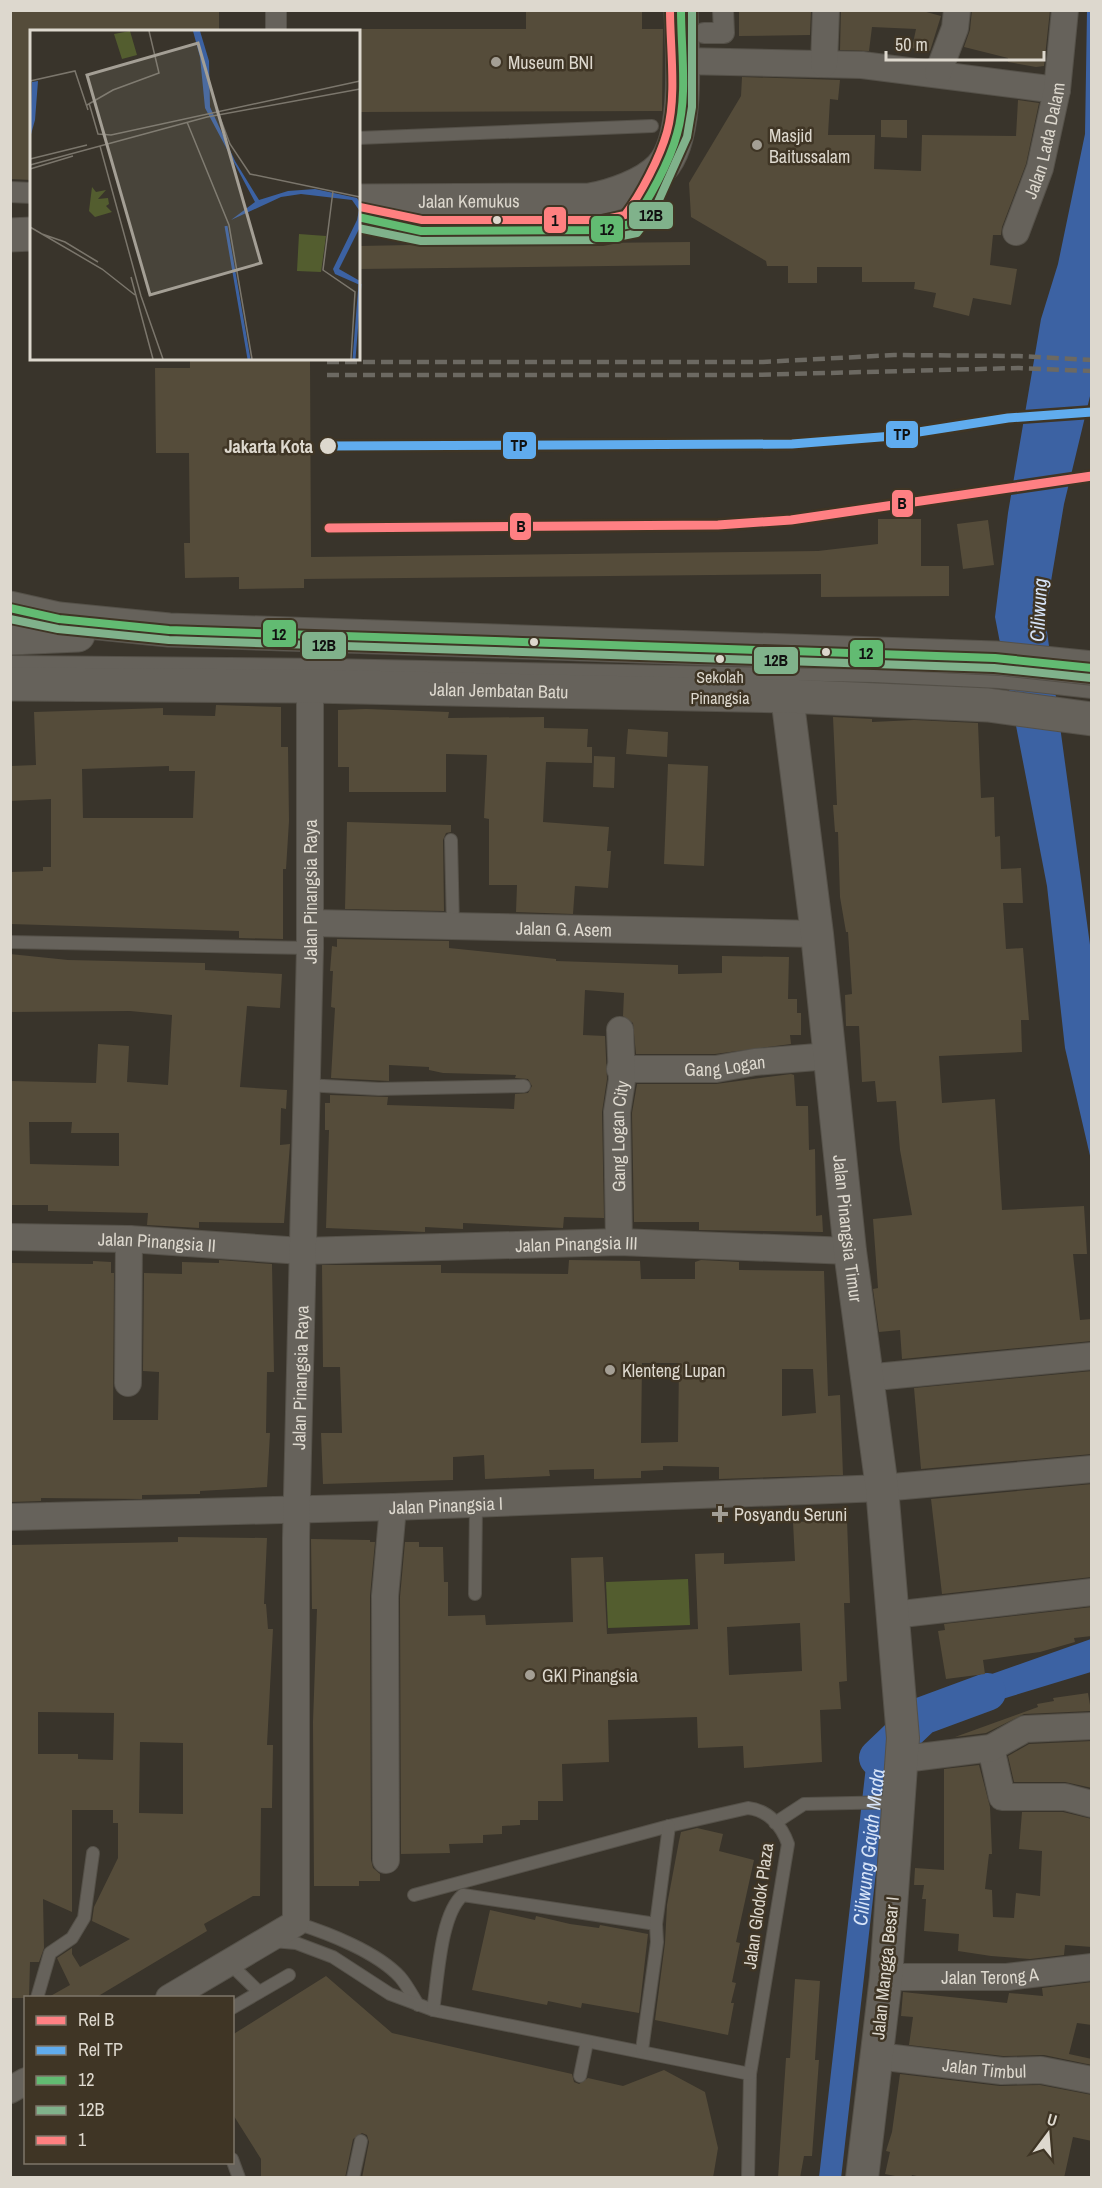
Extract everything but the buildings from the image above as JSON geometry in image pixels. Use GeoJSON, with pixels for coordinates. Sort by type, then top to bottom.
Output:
{"type":"FeatureCollection","features":[{"type":"Feature","properties":{"kind":"main road"},"geometry":{"type":"LineString","coordinates":[[660,170],[677,135],[681,107],[682,61],[693,22]]}},
{"type":"Feature","properties":{"kind":"main road","name":"Jalan Kemukus"},"geometry":{"type":"LineString","coordinates":[[360,201],[590,200],[615,195],[660,170]]}},
{"type":"Feature","properties":{"kind":"main road"},"geometry":{"type":"LineString","coordinates":[[10,235],[30,234]]}},
{"type":"Feature","properties":{"kind":"main road"},"geometry":{"type":"LineString","coordinates":[[10,608],[60,620],[169,630],[995,682],[1083,691]]}},
{"type":"Feature","properties":{"kind":"main road"},"geometry":{"type":"LineString","coordinates":[[10,638],[169,630]]}},
{"type":"Feature","properties":{"kind":"main road"},"geometry":{"type":"LineString","coordinates":[[995,682],[1083,691]]}},
{"type":"Feature","properties":{"kind":"main road","name":"Jalan Jembatan Batu"},"geometry":{"type":"LineString","coordinates":[[10,684],[310,686],[787,696],[995,682]]}},
{"type":"Feature","properties":{"kind":"street"},"geometry":{"type":"LineString","coordinates":[[276,10],[276,30]]}},
{"type":"Feature","properties":{"kind":"street"},"geometry":{"type":"LineString","coordinates":[[693,22],[724,33],[723,10]]}},
{"type":"Feature","properties":{"kind":"street"},"geometry":{"type":"LineString","coordinates":[[824,64],[826,10]]}},
{"type":"Feature","properties":{"kind":"street"},"geometry":{"type":"LineString","coordinates":[[938,73],[955,28],[957,10]]}},
{"type":"Feature","properties":{"kind":"street","name":"Jalan Lada Dalam"},"geometry":{"type":"LineString","coordinates":[[1016,232],[1040,168],[1057,90],[1065,10]]}},
{"type":"Feature","properties":{"kind":"street"},"geometry":{"type":"LineString","coordinates":[[682,61],[862,65],[1057,90]]}},
{"type":"Feature","properties":{"kind":"street"},"geometry":{"type":"LineString","coordinates":[[10,192],[30,193]]}},
{"type":"Feature","properties":{"kind":"street","name":"Jalan Pinangsia Raya"},"geometry":{"type":"LineString","coordinates":[[296,1923],[297,1510],[305,1085],[310,948],[310,686]]}},
{"type":"Feature","properties":{"kind":"street","name":"Jalan Pinangsia Timur"},"geometry":{"type":"LineString","coordinates":[[787,696],[817,934],[850,1251],[882,1488],[904,1748]]}},
{"type":"Feature","properties":{"kind":"street","name":"Jalan G. Asem"},"geometry":{"type":"LineString","coordinates":[[310,923],[817,934]]}},
{"type":"Feature","properties":{"kind":"street","name":"Gang Logan City"},"geometry":{"type":"LineString","coordinates":[[619,1242],[617,1112],[622,1080],[620,1030]]}},
{"type":"Feature","properties":{"kind":"street","name":"Gang Logan"},"geometry":{"type":"LineString","coordinates":[[620,1069],[716,1069],[755,1062],[829,1056]]}},
{"type":"Feature","properties":{"kind":"street","name":"Jalan Pinangsia II"},"geometry":{"type":"LineString","coordinates":[[10,1237],[129,1239],[302,1251]]}},
{"type":"Feature","properties":{"kind":"street"},"geometry":{"type":"LineString","coordinates":[[128,1383],[129,1239]]}},
{"type":"Feature","properties":{"kind":"street","name":"Jalan Pinangsia III"},"geometry":{"type":"LineString","coordinates":[[302,1251],[619,1242],[850,1251]]}},
{"type":"Feature","properties":{"kind":"street"},"geometry":{"type":"LineString","coordinates":[[866,1378],[1092,1356]]}},
{"type":"Feature","properties":{"kind":"street","name":"Jalan Pinangsia I"},"geometry":{"type":"LineString","coordinates":[[10,1517],[393,1507],[882,1488],[1092,1469]]}},
{"type":"Feature","properties":{"kind":"street"},"geometry":{"type":"LineString","coordinates":[[386,1860],[385,1596],[393,1507]]}},
{"type":"Feature","properties":{"kind":"street"},"geometry":{"type":"LineString","coordinates":[[893,1615],[1092,1592]]}},
{"type":"Feature","properties":{"kind":"street"},"geometry":{"type":"LineString","coordinates":[[904,1748],[991,1748],[1025,1729],[1092,1726]]}},
{"type":"Feature","properties":{"kind":"street","name":"Jalan Mangga Besar I"},"geometry":{"type":"LineString","coordinates":[[862,2178],[886,1977],[888,1802],[904,1748]]}},
{"type":"Feature","properties":{"kind":"street"},"geometry":{"type":"LineString","coordinates":[[991,1748],[1002,1797],[1065,1797],[1092,1804]]}},
{"type":"Feature","properties":{"kind":"street"},"geometry":{"type":"LineString","coordinates":[[172,1996],[296,1923]]}},
{"type":"Feature","properties":{"kind":"street","name":"Jalan Terong A"},"geometry":{"type":"LineString","coordinates":[[886,1977],[1007,1977],[1092,1967]]}},
{"type":"Feature","properties":{"kind":"street","name":"Jalan Timbul"},"geometry":{"type":"LineString","coordinates":[[877,2056],[1002,2071],[1041,2070],[1092,2080]]}},
{"type":"Feature","properties":{"kind":"street"},"geometry":{"type":"LineString","coordinates":[[10,2090],[24,2082]]}},
{"type":"Feature","properties":{"kind":"lane"},"geometry":{"type":"LineString","coordinates":[[360,138],[652,126]]}},
{"type":"Feature","properties":{"kind":"lane"},"geometry":{"type":"LineString","coordinates":[[360,217],[421,231],[602,230],[631,224],[645,206],[660,170]]}},
{"type":"Feature","properties":{"kind":"lane"},"geometry":{"type":"LineString","coordinates":[[10,662],[327,665],[874,676],[995,682]]}},
{"type":"Feature","properties":{"kind":"lane"},"geometry":{"type":"LineString","coordinates":[[451,840],[453,926]]}},
{"type":"Feature","properties":{"kind":"lane"},"geometry":{"type":"LineString","coordinates":[[10,942],[310,948]]}},
{"type":"Feature","properties":{"kind":"lane"},"geometry":{"type":"LineString","coordinates":[[305,1085],[379,1089],[524,1086]]}},
{"type":"Feature","properties":{"kind":"lane"},"geometry":{"type":"LineString","coordinates":[[475,1594],[476,1504]]}},
{"type":"Feature","properties":{"kind":"lane"},"geometry":{"type":"LineString","coordinates":[[775,1823],[804,1804],[888,1802]]}},
{"type":"Feature","properties":{"kind":"lane","name":"Jalan Glodok Plaza"},"geometry":{"type":"LineString","coordinates":[[414,1895],[669,1826],[748,1808],[758,1809],[775,1823],[789,1844],[750,2074],[748,2178]]}},
{"type":"Feature","properties":{"kind":"lane"},"geometry":{"type":"LineString","coordinates":[[642,2050],[657,1942],[656,1924],[669,1826]]}},
{"type":"Feature","properties":{"kind":"lane"},"geometry":{"type":"LineString","coordinates":[[38,1996],[50,1953],[72,1938],[84,1918],[93,1853]]}},
{"type":"Feature","properties":{"kind":"lane"},"geometry":{"type":"LineString","coordinates":[[433,2010],[447,1920],[454,1902],[463,1895],[656,1924]]}},
{"type":"Feature","properties":{"kind":"lane"},"geometry":{"type":"LineString","coordinates":[[296,1923],[318,1930],[378,1960],[398,1975],[418,2005]]}},
{"type":"Feature","properties":{"kind":"lane"},"geometry":{"type":"LineString","coordinates":[[270,1940],[296,1943],[333,1957],[390,1994],[433,2010],[586,2042],[642,2050],[750,2074]]}},
{"type":"Feature","properties":{"kind":"lane"},"geometry":{"type":"LineString","coordinates":[[230,1963],[259,1992]]}},
{"type":"Feature","properties":{"kind":"lane"},"geometry":{"type":"LineString","coordinates":[[234,2007],[289,1975]]}},
{"type":"Feature","properties":{"kind":"lane"},"geometry":{"type":"LineString","coordinates":[[580,2076],[586,2042]]}},
{"type":"Feature","properties":{"kind":"lane"},"geometry":{"type":"LineString","coordinates":[[353,2178],[361,2141]]}},
{"type":"Feature","properties":{"kind":"green space"},"geometry":{"type":"Polygon","coordinates":[[[688,1579],[690,1625],[608,1628],[606,1582],[688,1579]]]}},
{"type":"Feature","properties":{"kind":"water","name":"Ciliwung"},"geometry":{"type":"Polygon","coordinates":[[[1087,11],[1091,11],[1091,392],[1064,504],[1045,617],[1091,952],[1091,1160],[1065,1048],[1047,886],[995,617],[1008,513],[1041,319],[1058,264],[1085,134],[1087,11]]]}},
{"type":"Feature","properties":{"kind":"water"},"geometry":{"type":"Polygon","coordinates":[[[1091,1639],[1091,1672],[940,1718],[938,1693],[1091,1639]]]}},
{"type":"Feature","properties":{"kind":"waterway","name":"Ciliwung Gajah Mada"},"geometry":{"type":"LineString","coordinates":[[878,1758],[922,1716],[987,1692]]}},
{"type":"Feature","properties":{"kind":"waterway","name":"Ciliwung Gajah Mada"},"geometry":{"type":"LineString","coordinates":[[830,2178],[878,1758]]}},
{"type":"Feature","properties":{"kind":"railway"},"geometry":{"type":"LineString","coordinates":[[327,362],[763,362],[894,355],[1019,356],[1092,360]]}},
{"type":"Feature","properties":{"kind":"railway"},"geometry":{"type":"LineString","coordinates":[[327,375],[750,375],[1019,368],[1092,371]]}},
{"type":"Feature","properties":{"kind":"rail line","name":"TP"},"geometry":{"type":"LineString","coordinates":[[328,446],[792,444],[893,436],[1008,418],[1092,412]]}},
{"type":"Feature","properties":{"kind":"rail line","name":"B"},"geometry":{"type":"LineString","coordinates":[[329,528],[718,525],[791,520],[1092,476]]}},
{"type":"Feature","properties":{"kind":"transit line","name":"1"},"geometry":{"type":"LineString","coordinates":[[360,207],[422,220],[601,220],[625,215],[649,175],[667,132],[672,103],[670,10]]}},
{"type":"Feature","properties":{"kind":"transit line","name":"12"},"geometry":{"type":"LineString","coordinates":[[360,217],[421,231],[602,230],[631,224],[658,181],[677,134],[683,89],[681,10]]}},
{"type":"Feature","properties":{"kind":"transit line","name":"12B"},"geometry":{"type":"LineString","coordinates":[[360,228],[421,241],[602,240],[637,233],[654,211],[687,137],[692,107],[692,10]]}},
{"type":"Feature","properties":{"kind":"transit line","name":"12"},"geometry":{"type":"LineString","coordinates":[[10,608],[59,619],[169,630],[995,658],[1092,668]]}},
{"type":"Feature","properties":{"kind":"transit line","name":"12B"},"geometry":{"type":"LineString","coordinates":[[10,619],[58,629],[169,640],[994,668],[1091,678]]}},
{"type":"Feature","properties":{"kind":"place","name":"Museum BNI"},"geometry":{"type":"Point","coordinates":[496,62]}},
{"type":"Feature","properties":{"kind":"place","name":"Masjid Baitussalam"},"geometry":{"type":"Point","coordinates":[757,145]}},
{"type":"Feature","properties":{"kind":"place","name":"Jakarta Kota"},"geometry":{"type":"Point","coordinates":[328,446]}},
{"type":"Feature","properties":{"kind":"place","name":"Sekolah Pinangsia"},"geometry":{"type":"Point","coordinates":[720,659]}},
{"type":"Feature","properties":{"kind":"place","name":"Klenteng Lupan"},"geometry":{"type":"Point","coordinates":[610,1370]}},
{"type":"Feature","properties":{"kind":"place","name":"Posyandu Seruni"},"geometry":{"type":"Point","coordinates":[720,1514]}},
{"type":"Feature","properties":{"kind":"place","name":"GKI Pinangsia"},"geometry":{"type":"Point","coordinates":[530,1675]}}]}
